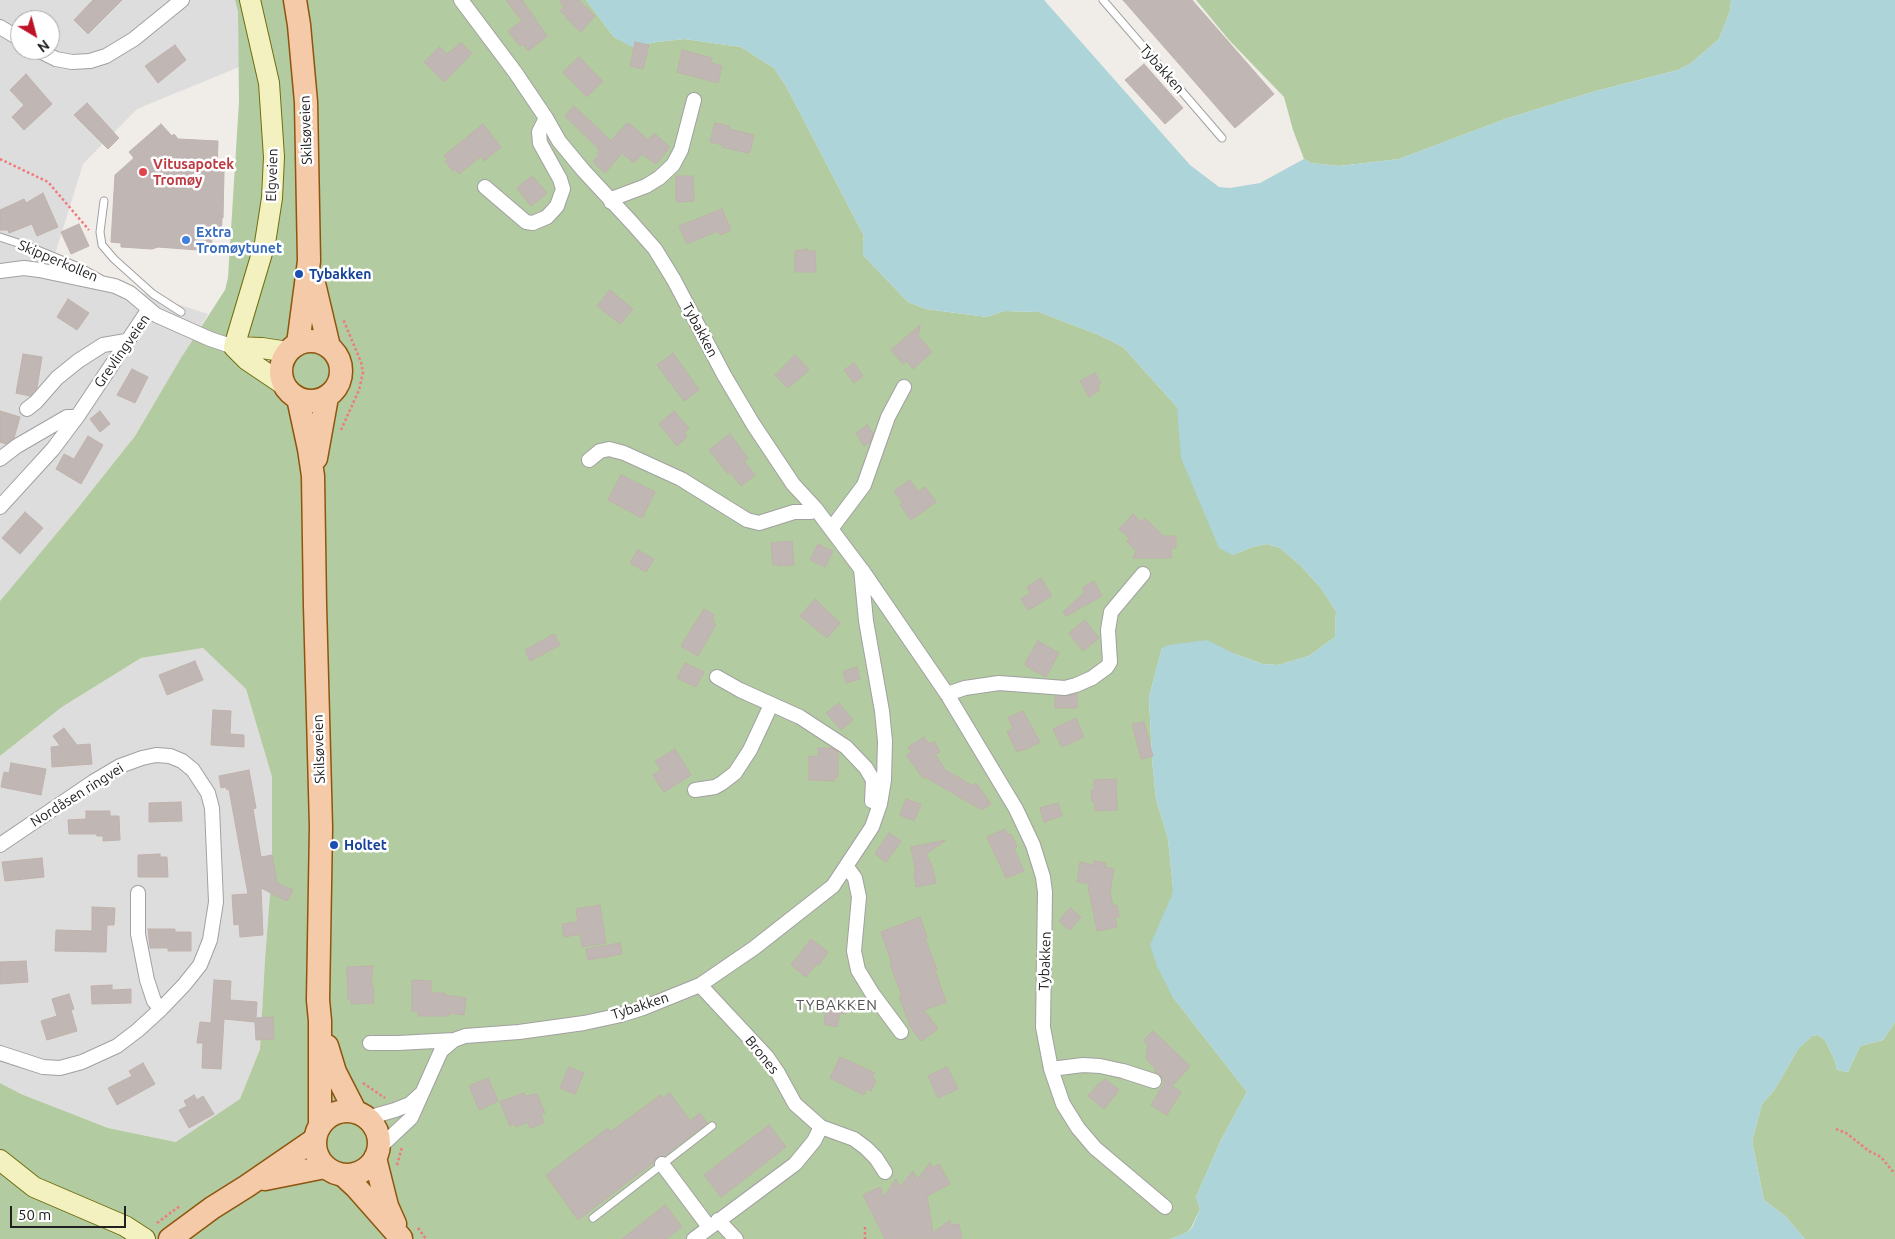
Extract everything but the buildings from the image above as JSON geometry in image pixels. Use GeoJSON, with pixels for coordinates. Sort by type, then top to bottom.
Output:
{"type":"FeatureCollection","features":[{"type":"Feature","properties":{"kind":"main road","name":"Elgveien"},"geometry":{"type":"LineString","coordinates":[[234,347],[265,243],[272,198],[274,157],[269,83],[250,0]]}},
{"type":"Feature","properties":{"kind":"main road","name":"Skilsøveien"},"geometry":{"type":"LineString","coordinates":[[293,348],[309,261],[306,102],[300,25],[295,0]]}},
{"type":"Feature","properties":{"kind":"main road","name":"Skilsøveien"},"geometry":{"type":"LineString","coordinates":[[309,261],[329,347]]}},
{"type":"Feature","properties":{"kind":"main road"},"geometry":{"type":"LineString","coordinates":[[313,341],[329,347],[337,355],[342,370],[338,384],[327,397],[312,402],[292,392],[247,360],[234,347],[293,348],[313,341]]}},
{"type":"Feature","properties":{"kind":"main road"},"geometry":{"type":"LineString","coordinates":[[292,392],[282,376],[282,366],[293,348]]}},
{"type":"Feature","properties":{"kind":"main road","name":"Skilsøveien"},"geometry":{"type":"LineString","coordinates":[[292,392],[309,449],[313,476],[321,827],[318,1000],[320,1021],[317,1132]]}},
{"type":"Feature","properties":{"kind":"main road","name":"Skilsøveien"},"geometry":{"type":"LineString","coordinates":[[313,476],[327,397]]}},
{"type":"Feature","properties":{"kind":"main road","name":"Skilsøveien"},"geometry":{"type":"LineString","coordinates":[[320,1021],[335,1072],[361,1115]]}},
{"type":"Feature","properties":{"kind":"main road"},"geometry":{"type":"LineString","coordinates":[[170,1239],[212,1208],[247,1186],[317,1132],[337,1112],[361,1115],[376,1131],[377,1154],[387,1206],[405,1234]]}},
{"type":"Feature","properties":{"kind":"main road"},"geometry":{"type":"LineString","coordinates":[[317,1132],[316,1155],[356,1187],[405,1234]]}},
{"type":"Feature","properties":{"kind":"main road"},"geometry":{"type":"LineString","coordinates":[[247,1186],[270,1178],[334,1171],[360,1172],[368,1168],[377,1154]]}},
{"type":"Feature","properties":{"kind":"main road"},"geometry":{"type":"LineString","coordinates":[[0,1160],[34,1187],[125,1226],[145,1239]]}},
{"type":"Feature","properties":{"kind":"street"},"geometry":{"type":"LineString","coordinates":[[60,60],[72,62],[90,61],[106,56],[134,39],[182,0]]}},
{"type":"Feature","properties":{"kind":"street","name":"Tybakken"},"geometry":{"type":"LineString","coordinates":[[461,0],[515,72],[559,141],[582,170],[655,249],[674,280],[724,375],[754,424],[794,484],[831,528],[948,694],[1016,809],[1033,845],[1046,892],[1043,1027],[1051,1069],[1063,1104],[1078,1128],[1095,1148],[1165,1207]]}},
{"type":"Feature","properties":{"kind":"street"},"geometry":{"type":"LineString","coordinates":[[611,202],[614,198],[646,186],[659,178],[673,165],[681,150],[694,100]]}},
{"type":"Feature","properties":{"kind":"street"},"geometry":{"type":"LineString","coordinates":[[486,187],[526,222],[533,223],[547,217],[557,206],[563,189],[560,179],[540,143],[539,132],[546,118]]}},
{"type":"Feature","properties":{"kind":"street","name":"Skipperkollen"},"geometry":{"type":"LineString","coordinates":[[0,271],[24,268],[115,286],[130,293],[149,309]]}},
{"type":"Feature","properties":{"kind":"street","name":"Grevlingveien"},"geometry":{"type":"LineString","coordinates":[[0,507],[53,449],[77,417],[149,309],[156,315],[210,339],[234,347]]}},
{"type":"Feature","properties":{"kind":"street"},"geometry":{"type":"LineString","coordinates":[[27,409],[36,402],[57,378],[78,361],[104,345],[126,341]]}},
{"type":"Feature","properties":{"kind":"street"},"geometry":{"type":"LineString","coordinates":[[831,528],[864,485],[888,417],[904,387]]}},
{"type":"Feature","properties":{"kind":"street"},"geometry":{"type":"LineString","coordinates":[[0,459],[16,446],[67,417],[77,417]]}},
{"type":"Feature","properties":{"kind":"street"},"geometry":{"type":"LineString","coordinates":[[589,460],[600,451],[609,449],[624,453],[681,479],[747,520],[759,523],[794,512],[811,512],[816,509]]}},
{"type":"Feature","properties":{"kind":"street","name":"Tybakken"},"geometry":{"type":"LineString","coordinates":[[370,1043],[454,1040],[465,1036],[519,1032],[584,1023],[643,1008],[700,985],[754,948],[832,886],[872,826],[880,804],[884,780],[885,741],[882,711],[866,621],[861,569]]}},
{"type":"Feature","properties":{"kind":"street"},"geometry":{"type":"LineString","coordinates":[[948,694],[965,688],[1000,683],[1065,688],[1092,678],[1107,667],[1110,662],[1108,630],[1111,612],[1143,574]]}},
{"type":"Feature","properties":{"kind":"street"},"geometry":{"type":"LineString","coordinates":[[717,677],[740,690],[800,717],[846,747],[866,768],[873,780],[872,801],[880,804]]}},
{"type":"Feature","properties":{"kind":"street"},"geometry":{"type":"LineString","coordinates":[[695,790],[714,787],[735,773],[750,750],[771,704]]}},
{"type":"Feature","properties":{"kind":"street","name":"Nordåsen ringvei"},"geometry":{"type":"LineString","coordinates":[[0,846],[93,782],[120,766],[156,755],[170,756],[182,761],[193,770],[208,793],[212,808],[216,902],[210,940],[200,965],[184,985],[161,1008],[138,1030],[117,1046],[82,1062],[60,1068],[43,1067],[0,1053]]}},
{"type":"Feature","properties":{"kind":"street"},"geometry":{"type":"LineString","coordinates":[[846,867],[855,878],[859,897],[854,952],[858,970],[872,993],[901,1032]]}},
{"type":"Feature","properties":{"kind":"street"},"geometry":{"type":"LineString","coordinates":[[138,893],[138,934],[147,980],[154,1001],[161,1008]]}},
{"type":"Feature","properties":{"kind":"street","name":"Brones"},"geometry":{"type":"LineString","coordinates":[[700,985],[767,1058],[778,1073],[795,1104],[821,1127],[854,1140],[866,1148],[876,1158],[885,1172]]}},
{"type":"Feature","properties":{"kind":"street"},"geometry":{"type":"LineString","coordinates":[[377,1154],[411,1118],[441,1051],[454,1040]]}},
{"type":"Feature","properties":{"kind":"street"},"geometry":{"type":"LineString","coordinates":[[1051,1069],[1083,1065],[1100,1066],[1154,1081]]}},
{"type":"Feature","properties":{"kind":"street"},"geometry":{"type":"LineString","coordinates":[[361,1115],[395,1110],[410,1104],[424,1092]]}},
{"type":"Feature","properties":{"kind":"street"},"geometry":{"type":"LineString","coordinates":[[694,1239],[795,1164],[814,1140],[821,1127]]}},
{"type":"Feature","properties":{"kind":"street"},"geometry":{"type":"LineString","coordinates":[[662,1164],[714,1224],[736,1239]]}},
{"type":"Feature","properties":{"kind":"lane","name":"Tybakken"},"geometry":{"type":"LineString","coordinates":[[1103,0],[1222,138]]}},
{"type":"Feature","properties":{"kind":"lane"},"geometry":{"type":"LineString","coordinates":[[104,201],[100,232],[102,245],[114,259],[153,294],[181,312]]}},
{"type":"Feature","properties":{"kind":"lane","name":"Skipperkollen"},"geometry":{"type":"LineString","coordinates":[[0,237],[82,268],[115,286]]}},
{"type":"Feature","properties":{"kind":"lane"},"geometry":{"type":"LineString","coordinates":[[593,1218],[712,1126]]}},
{"type":"Feature","properties":{"kind":"path"},"geometry":{"type":"LineString","coordinates":[[0,159],[48,182],[102,245]]}},
{"type":"Feature","properties":{"kind":"path"},"geometry":{"type":"LineString","coordinates":[[340,311],[361,362],[363,372],[359,390],[341,432]]}},
{"type":"Feature","properties":{"kind":"path"},"geometry":{"type":"LineString","coordinates":[[359,1080],[391,1102]]}},
{"type":"Feature","properties":{"kind":"path"},"geometry":{"type":"LineString","coordinates":[[1836,1129],[1846,1133],[1869,1151],[1882,1157],[1895,1174]]}},
{"type":"Feature","properties":{"kind":"path"},"geometry":{"type":"LineString","coordinates":[[396,1173],[405,1139]]}},
{"type":"Feature","properties":{"kind":"path"},"geometry":{"type":"LineString","coordinates":[[865,1227],[865,1239]]}},
{"type":"Feature","properties":{"kind":"path"},"geometry":{"type":"LineString","coordinates":[[405,1234],[426,1239]]}},
{"type":"Feature","properties":{"kind":"shaded area"},"geometry":{"type":"Polygon","coordinates":[[[0,0],[235,0],[238,12],[239,67],[137,109],[83,164],[52,264],[208,314],[135,436],[0,601],[0,0]]]}},
{"type":"Feature","properties":{"kind":"shaded area"},"geometry":{"type":"Polygon","coordinates":[[[203,648],[246,689],[272,777],[272,869],[260,1049],[240,1100],[177,1142],[108,1128],[21,1094],[0,1083],[0,756],[62,707],[141,658],[203,648]]]}},
{"type":"Feature","properties":{"kind":"green space"},"geometry":{"type":"Polygon","coordinates":[[[235,0],[586,0],[614,37],[634,47],[656,42],[685,39],[741,47],[774,68],[786,86],[864,236],[863,255],[908,302],[926,309],[987,317],[1004,311],[1039,312],[1099,335],[1123,347],[1177,407],[1232,555],[1267,544],[1280,548],[1301,566],[1320,587],[1336,611],[1335,637],[1309,656],[1278,665],[1263,664],[1235,654],[1162,648],[1149,697],[1156,799],[1168,839],[1173,888],[1172,996],[1247,1092],[1221,1140],[1196,1197],[1200,1209],[1191,1228],[1186,1233],[1170,1239],[0,1239],[0,1083],[21,1094],[108,1128],[176,1142],[240,1099],[260,1049],[272,869],[272,777],[246,689],[203,648],[141,658],[62,707],[0,756],[0,601],[135,436],[181,358],[225,290],[228,278],[239,102],[238,12],[235,0]]]}},
{"type":"Feature","properties":{"kind":"green space"},"geometry":{"type":"Polygon","coordinates":[[[1196,0],[1731,0],[1730,11],[1719,39],[1690,64],[1678,70],[1596,91],[1505,119],[1399,159],[1339,166],[1311,163],[1304,159],[1293,130],[1284,97],[1229,40],[1196,0]]]}},
{"type":"Feature","properties":{"kind":"green space"},"geometry":{"type":"Polygon","coordinates":[[[1895,1022],[1895,1239],[1805,1239],[1785,1216],[1764,1200],[1752,1141],[1762,1104],[1775,1089],[1798,1049],[1812,1036],[1818,1035],[1825,1040],[1837,1070],[1848,1072],[1860,1046],[1883,1040],[1895,1022]]]}},
{"type":"Feature","properties":{"kind":"water"},"geometry":{"type":"Polygon","coordinates":[[[586,0],[1044,0],[1190,165],[1219,187],[1230,188],[1260,183],[1304,159],[1311,163],[1339,166],[1399,159],[1505,119],[1596,91],[1678,70],[1690,64],[1719,39],[1730,11],[1731,0],[1895,0],[1895,1022],[1883,1040],[1860,1046],[1848,1072],[1837,1070],[1825,1040],[1818,1035],[1812,1036],[1798,1049],[1775,1089],[1762,1104],[1752,1141],[1764,1200],[1785,1216],[1805,1239],[1170,1239],[1186,1233],[1192,1228],[1200,1209],[1196,1197],[1221,1140],[1247,1092],[1172,996],[1157,966],[1150,945],[1172,895],[1173,888],[1168,839],[1156,799],[1152,759],[1149,697],[1160,655],[1162,648],[1169,645],[1207,640],[1235,654],[1263,664],[1278,665],[1309,656],[1335,637],[1336,611],[1320,587],[1301,566],[1280,548],[1267,544],[1232,555],[1219,548],[1181,458],[1177,407],[1123,347],[1099,335],[1039,312],[1004,311],[987,317],[926,309],[908,302],[863,255],[864,236],[786,86],[774,68],[741,47],[685,39],[656,42],[634,48],[614,37],[586,0]]]}},
{"type":"Feature","properties":{"kind":"place","name":"Vitusapotek Tromøy"},"geometry":{"type":"Point","coordinates":[143,172]}},
{"type":"Feature","properties":{"kind":"place","name":"Extra Tromøytunet"},"geometry":{"type":"Point","coordinates":[186,240]}},
{"type":"Feature","properties":{"kind":"place","name":"Tybakken"},"geometry":{"type":"Point","coordinates":[299,274]}},
{"type":"Feature","properties":{"kind":"place","name":"Holtet"},"geometry":{"type":"Point","coordinates":[334,845]}},
{"type":"Feature","properties":{"kind":"district","name":"TYBAKKEN"},"geometry":{"type":"Point","coordinates":[837,1005]}}]}
